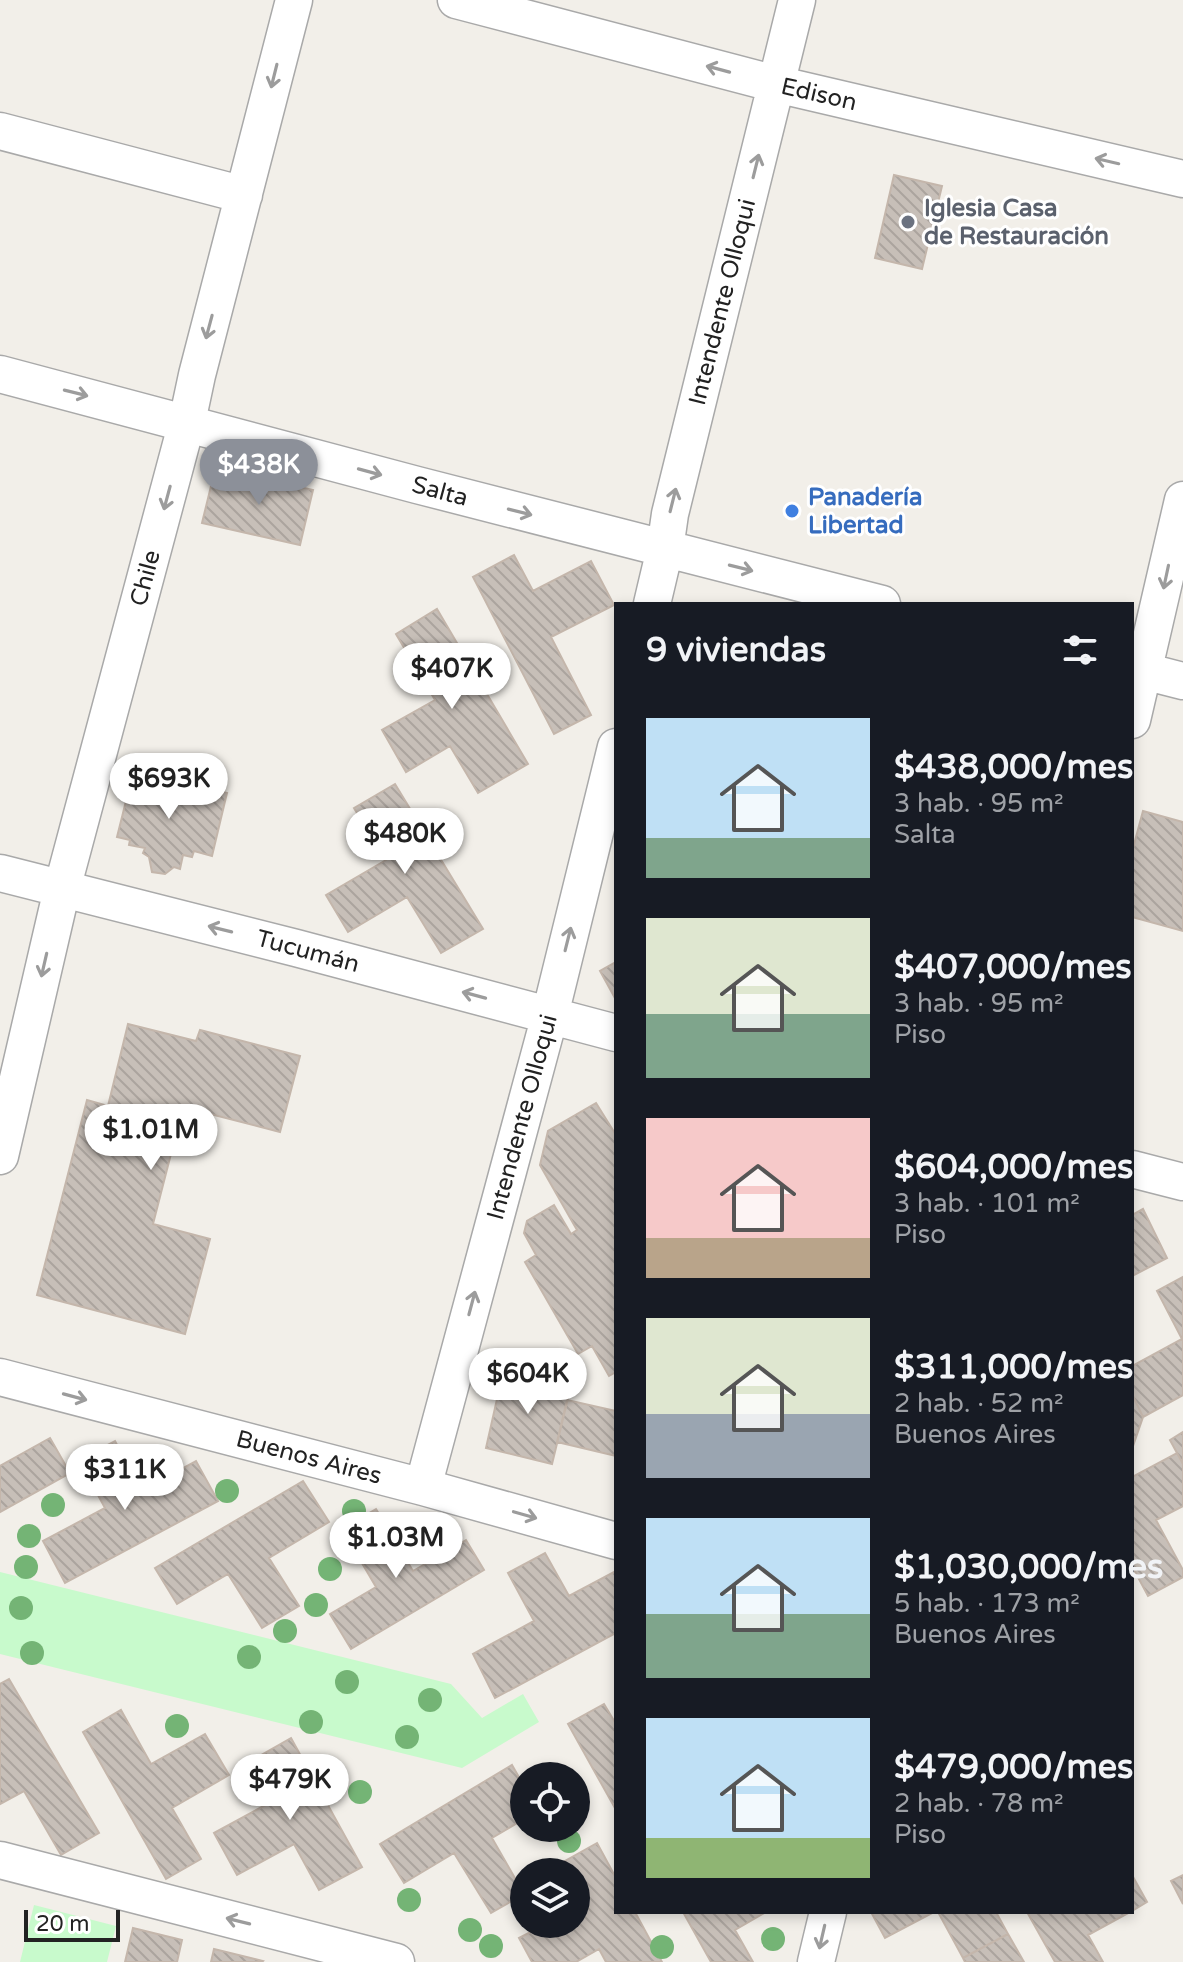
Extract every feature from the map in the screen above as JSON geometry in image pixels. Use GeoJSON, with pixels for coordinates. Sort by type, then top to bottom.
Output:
{"type":"FeatureCollection","features":[{"type":"Feature","properties":{"kind":"street","name":"Chile"},"geometry":{"type":"LineString","coordinates":[[0,1156],[62,889],[187,422],[294,0]]}},
{"type":"Feature","properties":{"kind":"street","name":"Edison"},"geometry":{"type":"LineString","coordinates":[[456,0],[776,84],[1183,179]]}},
{"type":"Feature","properties":{"kind":"street","name":"Intendente Olloqui"},"geometry":{"type":"LineString","coordinates":[[652,602],[670,514],[797,0]]}},
{"type":"Feature","properties":{"kind":"street"},"geometry":{"type":"LineString","coordinates":[[0,131],[244,195]]}},
{"type":"Feature","properties":{"kind":"street","name":"Salta"},"geometry":{"type":"LineString","coordinates":[[0,374],[874,602]]}},
{"type":"Feature","properties":{"kind":"street"},"geometry":{"type":"LineString","coordinates":[[1134,706],[1139,670],[1183,500]]}},
{"type":"Feature","properties":{"kind":"street"},"geometry":{"type":"LineString","coordinates":[[1139,670],[1183,681]]}},
{"type":"Feature","properties":{"kind":"street","name":"Intendente Olloqui"},"geometry":{"type":"LineString","coordinates":[[423,1487],[550,1015],[614,755]]}},
{"type":"Feature","properties":{"kind":"street","name":"Tucumán"},"geometry":{"type":"LineString","coordinates":[[0,873],[614,1032]]}},
{"type":"Feature","properties":{"kind":"street"},"geometry":{"type":"LineString","coordinates":[[1134,1170],[1183,1182]]}},
{"type":"Feature","properties":{"kind":"street","name":"Buenos Aires"},"geometry":{"type":"LineString","coordinates":[[0,1377],[423,1487],[614,1540]]}},
{"type":"Feature","properties":{"kind":"street"},"geometry":{"type":"LineString","coordinates":[[0,1860],[311,1951],[396,1962]]}},
{"type":"Feature","properties":{"kind":"street"},"geometry":{"type":"LineString","coordinates":[[816,1962],[828,1914]]}},
{"type":"Feature","properties":{"kind":"green space"},"geometry":{"type":"Polygon","coordinates":[[[0,1572],[451,1684],[482,1718],[523,1694],[539,1722],[462,1768],[0,1654],[0,1572]]]}},
{"type":"Feature","properties":{"kind":"green space"},"geometry":{"type":"Polygon","coordinates":[[[34,1905],[116,1926],[107,1962],[20,1962],[34,1905]]]}},
{"type":"Feature","properties":{"kind":"building","name":"Iglesia Casa de Restauración"},"geometry":{"type":"Polygon","coordinates":[[[894,175],[942,186],[922,269],[875,258],[894,175]]]}},
{"type":"Feature","properties":{"kind":"building"},"geometry":{"type":"Polygon","coordinates":[[[232,472],[313,490],[300,545],[202,523],[211,486],[232,472]]]}},
{"type":"Feature","properties":{"kind":"building"},"geometry":{"type":"Polygon","coordinates":[[[514,555],[533,591],[591,561],[614,605],[551,637],[591,715],[554,734],[473,577],[514,555]]]}},
{"type":"Feature","properties":{"kind":"building"},"geometry":{"type":"Polygon","coordinates":[[[437,609],[528,764],[478,793],[450,746],[406,772],[382,730],[435,700],[396,634],[437,609]]]}},
{"type":"Feature","properties":{"kind":"building"},"geometry":{"type":"Polygon","coordinates":[[[135,765],[165,772],[160,795],[194,803],[198,786],[227,793],[212,856],[194,851],[192,857],[183,855],[180,869],[174,867],[165,874],[152,872],[149,857],[143,853],[145,848],[129,845],[130,840],[117,837],[135,765]]]}},
{"type":"Feature","properties":{"kind":"building"},"geometry":{"type":"Polygon","coordinates":[[[395,784],[483,929],[441,953],[407,897],[348,932],[326,895],[386,860],[354,808],[395,784]]]}},
{"type":"Feature","properties":{"kind":"building"},"geometry":{"type":"Polygon","coordinates":[[[1143,811],[1183,822],[1183,931],[1134,918],[1134,845],[1143,811]]]}},
{"type":"Feature","properties":{"kind":"building"},"geometry":{"type":"Polygon","coordinates":[[[614,963],[614,996],[600,971],[614,963]]]}},
{"type":"Feature","properties":{"kind":"building"},"geometry":{"type":"Polygon","coordinates":[[[128,1024],[196,1041],[200,1030],[300,1056],[280,1132],[183,1107],[153,1224],[210,1239],[185,1334],[37,1295],[87,1100],[108,1106],[128,1024]]]}},
{"type":"Feature","properties":{"kind":"building"},"geometry":{"type":"Polygon","coordinates":[[[596,1103],[614,1132],[614,1373],[609,1376],[592,1346],[578,1354],[525,1262],[536,1255],[524,1233],[527,1221],[554,1205],[571,1234],[577,1230],[540,1165],[548,1131],[596,1103]]]}},
{"type":"Feature","properties":{"kind":"building"},"geometry":{"type":"Polygon","coordinates":[[[1143,1209],[1167,1258],[1134,1275],[1134,1214],[1143,1209]]]}},
{"type":"Feature","properties":{"kind":"building"},"geometry":{"type":"Polygon","coordinates":[[[1183,1277],[1183,1395],[1143,1417],[1134,1398],[1134,1365],[1182,1339],[1157,1291],[1183,1277]]]}},
{"type":"Feature","properties":{"kind":"building"},"geometry":{"type":"Polygon","coordinates":[[[504,1368],[571,1386],[552,1464],[486,1448],[504,1368]]]}},
{"type":"Feature","properties":{"kind":"building"},"geometry":{"type":"Polygon","coordinates":[[[1134,1398],[1143,1417],[1134,1443],[1134,1398]]]}},
{"type":"Feature","properties":{"kind":"building"},"geometry":{"type":"Polygon","coordinates":[[[567,1400],[614,1411],[614,1456],[557,1442],[567,1400]]]}},
{"type":"Feature","properties":{"kind":"building"},"geometry":{"type":"Polygon","coordinates":[[[567,1400],[614,1411],[614,1456],[557,1442],[567,1400]]]}},
{"type":"Feature","properties":{"kind":"building"},"geometry":{"type":"Polygon","coordinates":[[[1183,1432],[1183,1464],[1170,1440],[1183,1432]]]}},
{"type":"Feature","properties":{"kind":"building"},"geometry":{"type":"Polygon","coordinates":[[[50,1438],[70,1473],[0,1512],[0,1466],[50,1438]]]}},
{"type":"Feature","properties":{"kind":"building"},"geometry":{"type":"Polygon","coordinates":[[[115,1441],[141,1491],[196,1461],[218,1501],[65,1583],[43,1541],[105,1508],[79,1460],[115,1441]]]}},
{"type":"Feature","properties":{"kind":"building"},"geometry":{"type":"Polygon","coordinates":[[[1177,1453],[1183,1464],[1183,1506],[1156,1520],[1183,1570],[1183,1577],[1148,1596],[1134,1570],[1134,1476],[1177,1453]]]}},
{"type":"Feature","properties":{"kind":"building"},"geometry":{"type":"Polygon","coordinates":[[[303,1481],[329,1522],[269,1558],[299,1606],[262,1628],[228,1574],[177,1604],[155,1568],[303,1481]]]}},
{"type":"Feature","properties":{"kind":"building"},"geometry":{"type":"Polygon","coordinates":[[[376,1509],[413,1571],[466,1540],[484,1570],[351,1649],[330,1614],[376,1587],[342,1529],[376,1509]]]}},
{"type":"Feature","properties":{"kind":"building"},"geometry":{"type":"Polygon","coordinates":[[[545,1553],[569,1596],[614,1572],[614,1634],[495,1698],[473,1654],[534,1621],[508,1573],[545,1553]]]}},
{"type":"Feature","properties":{"kind":"building"},"geometry":{"type":"Polygon","coordinates":[[[9,1679],[99,1833],[61,1855],[24,1791],[0,1804],[0,1684],[9,1679]]]}},
{"type":"Feature","properties":{"kind":"building"},"geometry":{"type":"Polygon","coordinates":[[[604,1704],[614,1721],[614,1806],[568,1724],[604,1704]]]}},
{"type":"Feature","properties":{"kind":"building"},"geometry":{"type":"Polygon","coordinates":[[[121,1710],[151,1764],[205,1734],[229,1775],[172,1808],[201,1859],[166,1879],[83,1732],[121,1710]]]}},
{"type":"Feature","properties":{"kind":"building"},"geometry":{"type":"Polygon","coordinates":[[[291,1738],[362,1867],[319,1890],[294,1844],[237,1875],[214,1833],[271,1802],[249,1762],[291,1738]]]}},
{"type":"Feature","properties":{"kind":"building"},"geometry":{"type":"Polygon","coordinates":[[[510,1766],[510,1827],[492,1838],[510,1870],[510,1902],[491,1913],[454,1853],[404,1883],[380,1844],[510,1766]]]}},
{"type":"Feature","properties":{"kind":"building"},"geometry":{"type":"Polygon","coordinates":[[[597,1843],[614,1874],[614,1914],[636,1914],[662,1962],[606,1962],[599,1949],[576,1962],[532,1962],[519,1938],[590,1938],[590,1858],[570,1858],[597,1843]]]}},
{"type":"Feature","properties":{"kind":"building"},"geometry":{"type":"Polygon","coordinates":[[[1183,1875],[1183,1904],[1171,1881],[1183,1875]]]}},
{"type":"Feature","properties":{"kind":"building"},"geometry":{"type":"Polygon","coordinates":[[[1134,1879],[1147,1902],[1134,1910],[1134,1879]]]}},
{"type":"Feature","properties":{"kind":"building"},"geometry":{"type":"Polygon","coordinates":[[[684,1914],[763,1914],[735,1930],[753,1962],[711,1962],[684,1914]]]}},
{"type":"Feature","properties":{"kind":"building"},"geometry":{"type":"Polygon","coordinates":[[[872,1914],[930,1914],[885,1938],[872,1914]]]}},
{"type":"Feature","properties":{"kind":"building"},"geometry":{"type":"Polygon","coordinates":[[[939,1914],[997,1914],[1008,1934],[963,1958],[939,1914]]]}},
{"type":"Feature","properties":{"kind":"building"},"geometry":{"type":"Polygon","coordinates":[[[1028,1914],[1126,1914],[1088,1935],[1103,1962],[1055,1962],[1028,1914]]]}},
{"type":"Feature","properties":{"kind":"building"},"geometry":{"type":"Polygon","coordinates":[[[133,1928],[182,1940],[177,1962],[125,1962],[133,1928]]]}},
{"type":"Feature","properties":{"kind":"building"},"geometry":{"type":"Polygon","coordinates":[[[1008,1934],[1024,1962],[965,1962],[963,1958],[1008,1934]]]}},
{"type":"Feature","properties":{"kind":"building"},"geometry":{"type":"Polygon","coordinates":[[[214,1949],[263,1961],[211,1962],[214,1949]]]}},
{"type":"Feature","properties":{"kind":"place","name":"Iglesia Casa de Restauración"},"geometry":{"type":"Point","coordinates":[908,222]}},
{"type":"Feature","properties":{"kind":"place","name":"Panadería Libertad"},"geometry":{"type":"Point","coordinates":[792,511]}}]}
